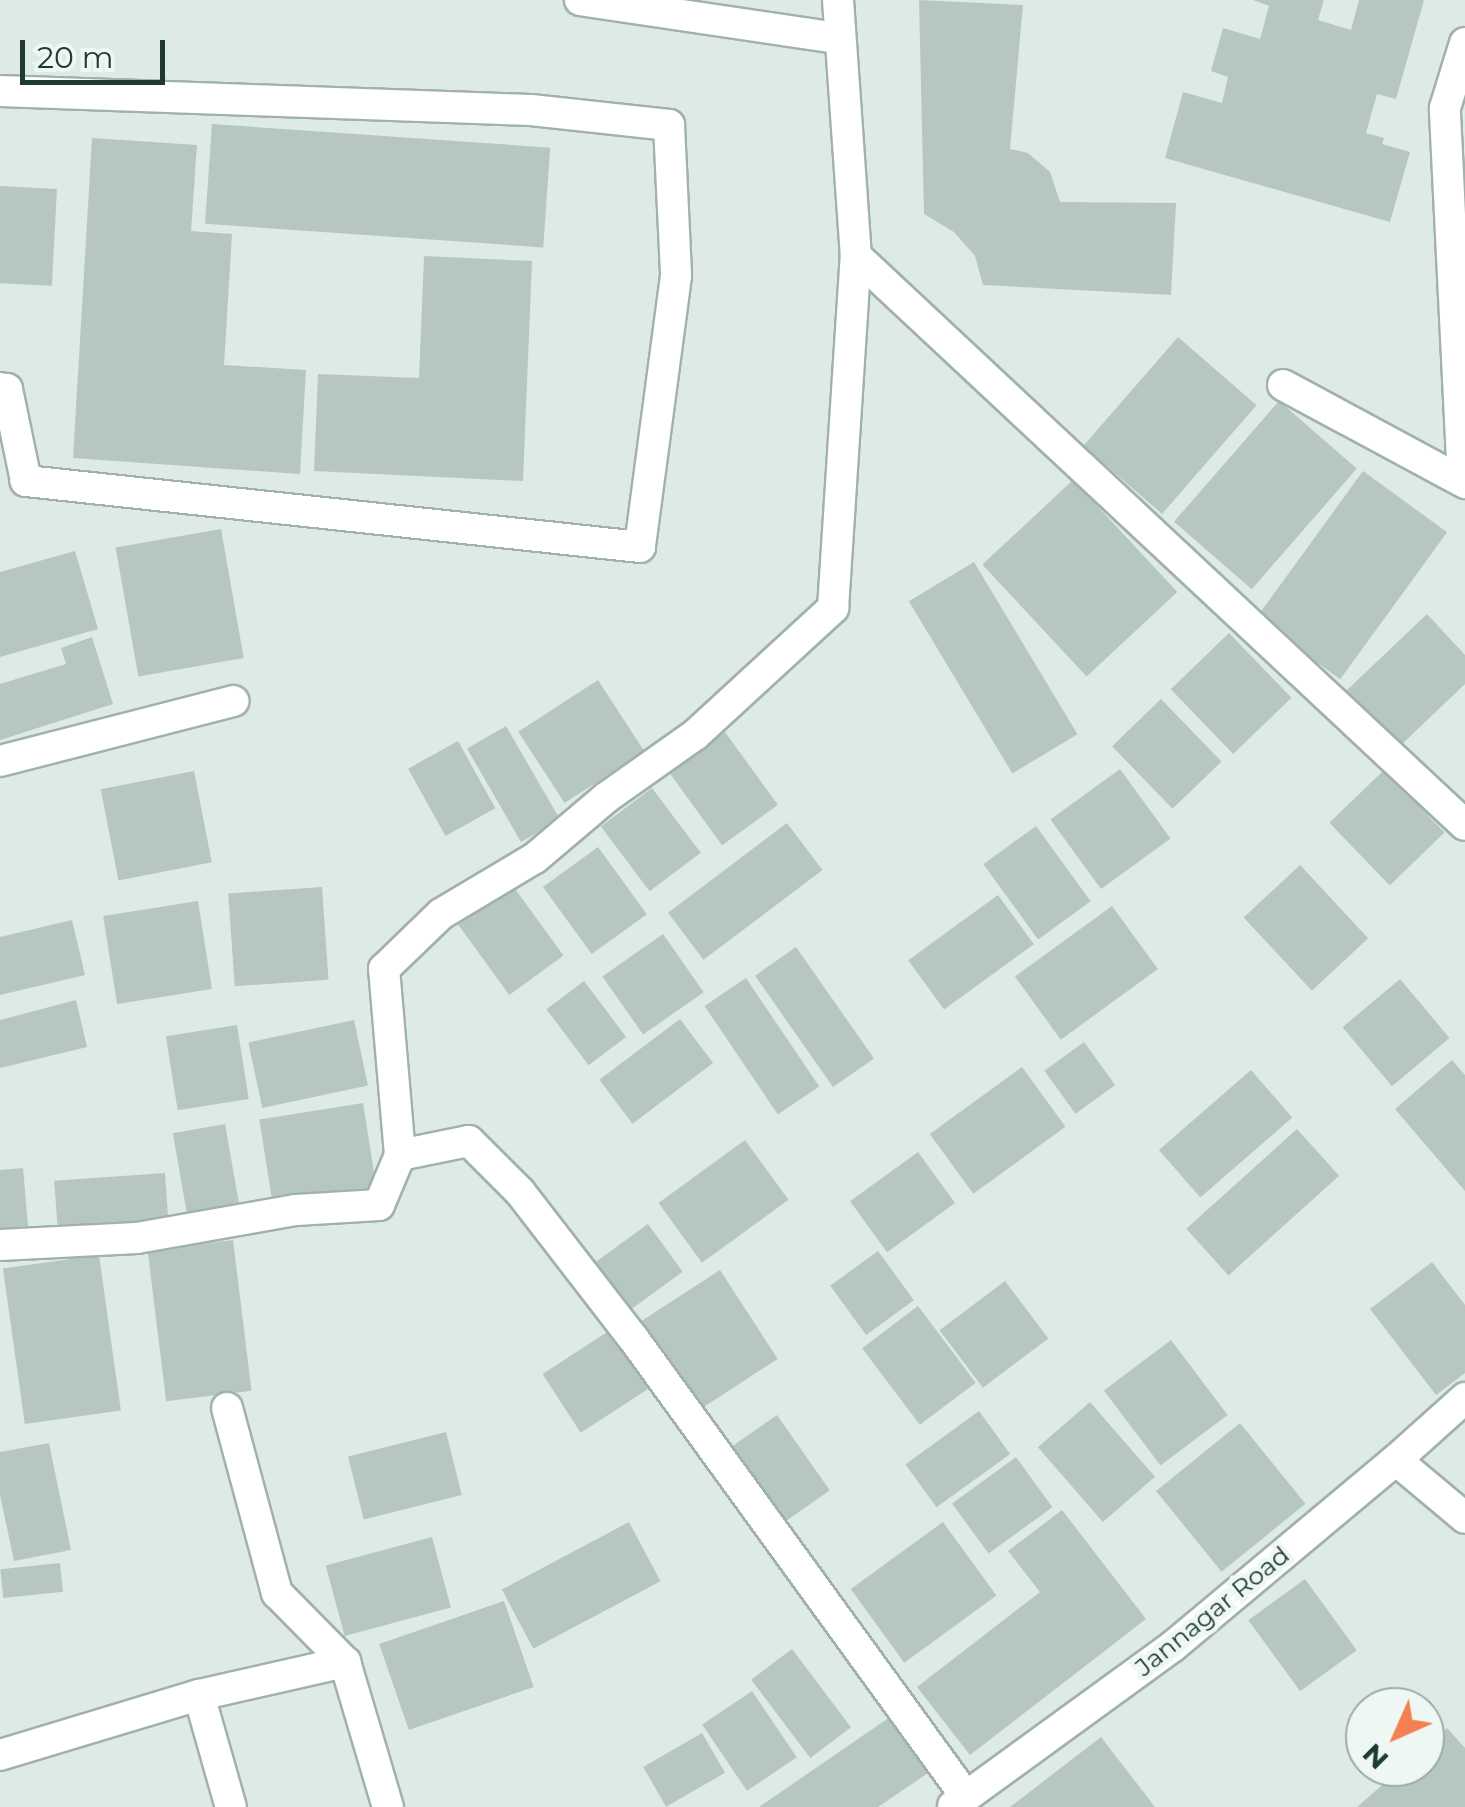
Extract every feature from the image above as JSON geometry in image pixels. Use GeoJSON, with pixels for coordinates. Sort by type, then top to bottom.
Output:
{"type":"FeatureCollection","features":[{"type":"Feature","properties":{"kind":"street"},"geometry":{"type":"LineString","coordinates":[[580,0],[838,38]]}},
{"type":"Feature","properties":{"kind":"street"},"geometry":{"type":"LineString","coordinates":[[0,1245],[137,1238],[296,1210],[379,1205],[400,1155],[384,970],[441,914],[535,858],[606,797],[694,735],[832,608],[856,256],[838,0]]}},
{"type":"Feature","properties":{"kind":"street"},"geometry":{"type":"LineString","coordinates":[[1464,482],[1445,108],[1465,44]]}},
{"type":"Feature","properties":{"kind":"street"},"geometry":{"type":"LineString","coordinates":[[0,91],[531,110],[669,126],[676,276],[640,547],[26,481],[7,389],[0,388]]}},
{"type":"Feature","properties":{"kind":"street"},"geometry":{"type":"LineString","coordinates":[[856,256],[1465,825]]}},
{"type":"Feature","properties":{"kind":"street"},"geometry":{"type":"LineString","coordinates":[[1283,386],[1464,482]]}},
{"type":"Feature","properties":{"kind":"street"},"geometry":{"type":"LineString","coordinates":[[0,761],[233,701]]}},
{"type":"Feature","properties":{"kind":"street"},"geometry":{"type":"LineString","coordinates":[[400,1155],[469,1141],[520,1192],[633,1338],[958,1800]]}},
{"type":"Feature","properties":{"kind":"street","name":"Jannagar Road"},"geometry":{"type":"LineString","coordinates":[[958,1800],[1172,1647],[1465,1398]]}},
{"type":"Feature","properties":{"kind":"street"},"geometry":{"type":"LineString","coordinates":[[227,1408],[277,1593],[346,1662],[388,1807]]}},
{"type":"Feature","properties":{"kind":"street"},"geometry":{"type":"LineString","coordinates":[[1396,1460],[1465,1518]]}},
{"type":"Feature","properties":{"kind":"street"},"geometry":{"type":"LineString","coordinates":[[0,1755],[199,1695],[346,1662]]}},
{"type":"Feature","properties":{"kind":"street"},"geometry":{"type":"LineString","coordinates":[[199,1695],[231,1807]]}},
{"type":"Feature","properties":{"kind":"building"},"geometry":{"type":"Polygon","coordinates":[[[919,0],[1023,5],[1010,149],[1028,153],[1050,172],[1060,202],[1176,203],[1171,295],[983,285],[975,256],[954,232],[924,214],[919,0]]]}},
{"type":"Feature","properties":{"kind":"building"},"geometry":{"type":"Polygon","coordinates":[[[1253,0],[1324,0],[1318,20],[1351,30],[1359,0],[1424,0],[1396,99],[1377,94],[1366,133],[1384,138],[1382,144],[1410,152],[1390,222],[1165,158],[1183,92],[1222,103],[1228,77],[1211,71],[1223,28],[1260,39],[1269,6],[1253,0]]]}},
{"type":"Feature","properties":{"kind":"building"},"geometry":{"type":"Polygon","coordinates":[[[212,124],[550,148],[543,247],[205,224],[212,124]]]}},
{"type":"Feature","properties":{"kind":"building"},"geometry":{"type":"Polygon","coordinates":[[[92,138],[197,145],[191,231],[232,234],[224,365],[306,370],[300,474],[73,458],[92,138]]]}},
{"type":"Feature","properties":{"kind":"building"},"geometry":{"type":"Polygon","coordinates":[[[0,186],[57,189],[52,286],[0,283],[0,186]]]}},
{"type":"Feature","properties":{"kind":"building"},"geometry":{"type":"Polygon","coordinates":[[[424,256],[532,261],[523,481],[314,471],[318,374],[419,378],[424,256]]]}},
{"type":"Feature","properties":{"kind":"building"},"geometry":{"type":"Polygon","coordinates":[[[1178,337],[1256,405],[1162,514],[1084,446],[1178,337]]]}},
{"type":"Feature","properties":{"kind":"building"},"geometry":{"type":"Polygon","coordinates":[[[1279,401],[1357,469],[1252,589],[1174,522],[1279,401]]]}},
{"type":"Feature","properties":{"kind":"building"},"geometry":{"type":"Polygon","coordinates":[[[1363,471],[1447,532],[1340,679],[1256,618],[1363,471]]]}},
{"type":"Feature","properties":{"kind":"building"},"geometry":{"type":"Polygon","coordinates":[[[1073,480],[1177,592],[1087,676],[982,565],[1073,480]]]}},
{"type":"Feature","properties":{"kind":"building"},"geometry":{"type":"Polygon","coordinates":[[[221,529],[244,658],[138,677],[116,548],[221,529]]]}},
{"type":"Feature","properties":{"kind":"building"},"geometry":{"type":"Polygon","coordinates":[[[75,551],[98,629],[0,657],[0,572],[75,551]]]}},
{"type":"Feature","properties":{"kind":"building"},"geometry":{"type":"Polygon","coordinates":[[[974,562],[1078,734],[1012,773],[909,601],[974,562]]]}},
{"type":"Feature","properties":{"kind":"building"},"geometry":{"type":"Polygon","coordinates":[[[1427,614],[1465,655],[1465,684],[1399,747],[1346,691],[1427,614]]]}},
{"type":"Feature","properties":{"kind":"building"},"geometry":{"type":"Polygon","coordinates":[[[1229,633],[1292,698],[1233,754],[1171,689],[1229,633]]]}},
{"type":"Feature","properties":{"kind":"building"},"geometry":{"type":"Polygon","coordinates":[[[92,637],[113,704],[0,740],[0,684],[66,664],[61,648],[92,637]]]}},
{"type":"Feature","properties":{"kind":"building"},"geometry":{"type":"Polygon","coordinates":[[[598,680],[644,751],[565,803],[518,732],[598,680]]]}},
{"type":"Feature","properties":{"kind":"building"},"geometry":{"type":"Polygon","coordinates":[[[1161,699],[1221,762],[1173,809],[1112,746],[1161,699]]]}},
{"type":"Feature","properties":{"kind":"building"},"geometry":{"type":"Polygon","coordinates":[[[506,726],[560,820],[521,842],[467,748],[506,726]]]}},
{"type":"Feature","properties":{"kind":"building"},"geometry":{"type":"Polygon","coordinates":[[[725,732],[778,805],[722,845],[669,773],[725,732]]]}},
{"type":"Feature","properties":{"kind":"building"},"geometry":{"type":"Polygon","coordinates":[[[458,741],[495,808],[445,836],[408,769],[458,741]]]}},
{"type":"Feature","properties":{"kind":"building"},"geometry":{"type":"Polygon","coordinates":[[[1120,769],[1171,839],[1101,889],[1050,820],[1120,769]]]}},
{"type":"Feature","properties":{"kind":"building"},"geometry":{"type":"Polygon","coordinates":[[[1384,770],[1444,833],[1390,885],[1329,823],[1384,770]]]}},
{"type":"Feature","properties":{"kind":"building"},"geometry":{"type":"Polygon","coordinates":[[[194,771],[212,862],[118,880],[101,789],[194,771]]]}},
{"type":"Feature","properties":{"kind":"building"},"geometry":{"type":"Polygon","coordinates":[[[652,788],[701,853],[650,891],[601,827],[652,788]]]}},
{"type":"Feature","properties":{"kind":"building"},"geometry":{"type":"Polygon","coordinates":[[[787,823],[823,870],[704,960],[668,913],[787,823]]]}},
{"type":"Feature","properties":{"kind":"building"},"geometry":{"type":"Polygon","coordinates":[[[1036,826],[1091,901],[1038,939],[983,864],[1036,826]]]}},
{"type":"Feature","properties":{"kind":"building"},"geometry":{"type":"Polygon","coordinates":[[[598,847],[647,914],[592,954],[543,887],[598,847]]]}},
{"type":"Feature","properties":{"kind":"building"},"geometry":{"type":"Polygon","coordinates":[[[1300,865],[1368,938],[1312,991],[1244,918],[1300,865]]]}},
{"type":"Feature","properties":{"kind":"building"},"geometry":{"type":"Polygon","coordinates":[[[510,882],[563,956],[509,995],[456,921],[510,882]]]}},
{"type":"Feature","properties":{"kind":"building"},"geometry":{"type":"Polygon","coordinates":[[[322,887],[328,980],[235,986],[228,894],[322,887]]]}},
{"type":"Feature","properties":{"kind":"building"},"geometry":{"type":"Polygon","coordinates":[[[998,895],[1034,944],[944,1010],[908,960],[998,895]]]}},
{"type":"Feature","properties":{"kind":"building"},"geometry":{"type":"Polygon","coordinates":[[[198,901],[212,989],[117,1004],[103,916],[198,901]]]}},
{"type":"Feature","properties":{"kind":"building"},"geometry":{"type":"Polygon","coordinates":[[[1112,906],[1158,969],[1061,1040],[1015,977],[1112,906]]]}},
{"type":"Feature","properties":{"kind":"building"},"geometry":{"type":"Polygon","coordinates":[[[72,920],[85,975],[0,995],[0,937],[72,920]]]}},
{"type":"Feature","properties":{"kind":"building"},"geometry":{"type":"Polygon","coordinates":[[[663,934],[704,992],[643,1035],[602,976],[663,934]]]}},
{"type":"Feature","properties":{"kind":"building"},"geometry":{"type":"Polygon","coordinates":[[[796,947],[874,1058],[833,1087],[755,976],[796,947]]]}},
{"type":"Feature","properties":{"kind":"building"},"geometry":{"type":"Polygon","coordinates":[[[746,978],[819,1087],[778,1115],[705,1006],[746,978]]]}},
{"type":"Feature","properties":{"kind":"building"},"geometry":{"type":"Polygon","coordinates":[[[1400,979],[1449,1038],[1392,1086],[1343,1027],[1400,979]]]}},
{"type":"Feature","properties":{"kind":"building"},"geometry":{"type":"Polygon","coordinates":[[[584,981],[626,1037],[589,1065],[546,1009],[584,981]]]}},
{"type":"Feature","properties":{"kind":"building"},"geometry":{"type":"Polygon","coordinates":[[[76,1000],[87,1047],[0,1068],[0,1020],[76,1000]]]}},
{"type":"Feature","properties":{"kind":"building"},"geometry":{"type":"Polygon","coordinates":[[[680,1019],[713,1063],[632,1124],[599,1080],[680,1019]]]}},
{"type":"Feature","properties":{"kind":"building"},"geometry":{"type":"Polygon","coordinates":[[[354,1020],[368,1086],[262,1108],[248,1042],[354,1020]]]}},
{"type":"Feature","properties":{"kind":"building"},"geometry":{"type":"Polygon","coordinates":[[[237,1025],[249,1099],[178,1110],[166,1036],[237,1025]]]}},
{"type":"Feature","properties":{"kind":"building"},"geometry":{"type":"Polygon","coordinates":[[[1084,1042],[1115,1085],[1076,1114],[1044,1071],[1084,1042]]]}},
{"type":"Feature","properties":{"kind":"building"},"geometry":{"type":"Polygon","coordinates":[[[1452,1060],[1465,1075],[1465,1191],[1395,1109],[1452,1060]]]}},
{"type":"Feature","properties":{"kind":"building"},"geometry":{"type":"Polygon","coordinates":[[[1022,1067],[1065,1127],[973,1194],[930,1134],[1022,1067]]]}},
{"type":"Feature","properties":{"kind":"building"},"geometry":{"type":"Polygon","coordinates":[[[1251,1070],[1292,1118],[1200,1198],[1159,1150],[1251,1070]]]}},
{"type":"Feature","properties":{"kind":"building"},"geometry":{"type":"Polygon","coordinates":[[[363,1103],[377,1189],[273,1205],[259,1119],[363,1103]]]}},
{"type":"Feature","properties":{"kind":"building"},"geometry":{"type":"Polygon","coordinates":[[[225,1124],[240,1207],[187,1216],[173,1133],[225,1124]]]}},
{"type":"Feature","properties":{"kind":"building"},"geometry":{"type":"Polygon","coordinates":[[[1297,1129],[1339,1176],[1228,1276],[1186,1229],[1297,1129]]]}},
{"type":"Feature","properties":{"kind":"building"},"geometry":{"type":"Polygon","coordinates":[[[745,1140],[788,1200],[702,1263],[658,1203],[745,1140]]]}},
{"type":"Feature","properties":{"kind":"building"},"geometry":{"type":"Polygon","coordinates":[[[918,1152],[955,1203],[887,1252],[850,1201],[918,1152]]]}},
{"type":"Feature","properties":{"kind":"building"},"geometry":{"type":"Polygon","coordinates":[[[23,1168],[28,1226],[0,1229],[0,1170],[23,1168]]]}},
{"type":"Feature","properties":{"kind":"building"},"geometry":{"type":"Polygon","coordinates":[[[165,1173],[169,1225],[58,1233],[54,1181],[165,1173]]]}},
{"type":"Feature","properties":{"kind":"building"},"geometry":{"type":"Polygon","coordinates":[[[648,1224],[683,1272],[620,1317],[586,1269],[648,1224]]]}},
{"type":"Feature","properties":{"kind":"building"},"geometry":{"type":"Polygon","coordinates":[[[233,1240],[252,1391],[166,1401],[148,1250],[233,1240]]]}},
{"type":"Feature","properties":{"kind":"building"},"geometry":{"type":"Polygon","coordinates":[[[878,1251],[914,1300],[866,1335],[830,1286],[878,1251]]]}},
{"type":"Feature","properties":{"kind":"building"},"geometry":{"type":"Polygon","coordinates":[[[99,1255],[121,1410],[25,1424],[3,1268],[99,1255]]]}},
{"type":"Feature","properties":{"kind":"building"},"geometry":{"type":"Polygon","coordinates":[[[1432,1262],[1465,1305],[1465,1373],[1436,1395],[1370,1309],[1432,1262]]]}},
{"type":"Feature","properties":{"kind":"building"},"geometry":{"type":"Polygon","coordinates":[[[720,1270],[778,1359],[693,1414],[635,1325],[720,1270]]]}},
{"type":"Feature","properties":{"kind":"building"},"geometry":{"type":"Polygon","coordinates":[[[1005,1281],[1048,1339],[983,1388],[940,1330],[1005,1281]]]}},
{"type":"Feature","properties":{"kind":"building"},"geometry":{"type":"Polygon","coordinates":[[[918,1306],[976,1383],[920,1425],[862,1348],[918,1306]]]}},
{"type":"Feature","properties":{"kind":"building"},"geometry":{"type":"Polygon","coordinates":[[[618,1325],[656,1384],[581,1433],[543,1374],[618,1325]]]}},
{"type":"Feature","properties":{"kind":"building"},"geometry":{"type":"Polygon","coordinates":[[[1171,1340],[1228,1415],[1160,1466],[1104,1391],[1171,1340]]]}},
{"type":"Feature","properties":{"kind":"building"},"geometry":{"type":"Polygon","coordinates":[[[1090,1402],[1155,1477],[1103,1522],[1038,1447],[1090,1402]]]}},
{"type":"Feature","properties":{"kind":"building"},"geometry":{"type":"Polygon","coordinates":[[[979,1411],[1010,1454],[937,1507],[905,1464],[979,1411]]]}},
{"type":"Feature","properties":{"kind":"building"},"geometry":{"type":"Polygon","coordinates":[[[777,1415],[830,1490],[784,1522],[731,1447],[777,1415]]]}},
{"type":"Feature","properties":{"kind":"building"},"geometry":{"type":"Polygon","coordinates":[[[1240,1423],[1305,1504],[1222,1572],[1156,1491],[1240,1423]]]}},
{"type":"Feature","properties":{"kind":"building"},"geometry":{"type":"Polygon","coordinates":[[[446,1432],[462,1495],[364,1520],[348,1456],[446,1432]]]}},
{"type":"Feature","properties":{"kind":"building"},"geometry":{"type":"Polygon","coordinates":[[[49,1443],[71,1550],[14,1561],[0,1495],[0,1452],[49,1443]]]}},
{"type":"Feature","properties":{"kind":"building"},"geometry":{"type":"Polygon","coordinates":[[[1016,1457],[1052,1507],[989,1554],[952,1503],[1016,1457]]]}},
{"type":"Feature","properties":{"kind":"building"},"geometry":{"type":"Polygon","coordinates":[[[1062,1510],[1146,1619],[970,1755],[917,1687],[1040,1592],[1008,1551],[1062,1510]]]}},
{"type":"Feature","properties":{"kind":"building"},"geometry":{"type":"Polygon","coordinates":[[[629,1522],[660,1581],[533,1649],[502,1590],[629,1522]]]}},
{"type":"Feature","properties":{"kind":"building"},"geometry":{"type":"Polygon","coordinates":[[[943,1522],[996,1596],[904,1663],[851,1589],[943,1522]]]}},
{"type":"Feature","properties":{"kind":"building"},"geometry":{"type":"Polygon","coordinates":[[[432,1537],[451,1608],[345,1636],[326,1565],[432,1537]]]}},
{"type":"Feature","properties":{"kind":"building"},"geometry":{"type":"Polygon","coordinates":[[[60,1563],[63,1592],[3,1598],[0,1569],[60,1563]]]}},
{"type":"Feature","properties":{"kind":"building"},"geometry":{"type":"Polygon","coordinates":[[[1305,1579],[1357,1650],[1300,1691],[1248,1620],[1305,1579]]]}},
{"type":"Feature","properties":{"kind":"building"},"geometry":{"type":"Polygon","coordinates":[[[504,1601],[534,1687],[409,1730],[379,1644],[504,1601]]]}},
{"type":"Feature","properties":{"kind":"building"},"geometry":{"type":"Polygon","coordinates":[[[792,1649],[851,1727],[810,1758],[751,1680],[792,1649]]]}},
{"type":"Feature","properties":{"kind":"building"},"geometry":{"type":"Polygon","coordinates":[[[752,1691],[797,1757],[747,1791],[702,1725],[752,1691]]]}},
{"type":"Feature","properties":{"kind":"building"},"geometry":{"type":"Polygon","coordinates":[[[890,1717],[928,1773],[878,1807],[759,1807],[890,1717]]]}},
{"type":"Feature","properties":{"kind":"building"},"geometry":{"type":"Polygon","coordinates":[[[1445,1730],[1465,1748],[1465,1807],[1357,1807],[1380,1787],[1445,1787],[1445,1730]]]}},
{"type":"Feature","properties":{"kind":"building"},"geometry":{"type":"Polygon","coordinates":[[[702,1733],[725,1773],[666,1807],[643,1767],[702,1733]]]}},
{"type":"Feature","properties":{"kind":"building"},"geometry":{"type":"Polygon","coordinates":[[[1101,1737],[1155,1807],[1010,1807],[1101,1737]]]}}]}
